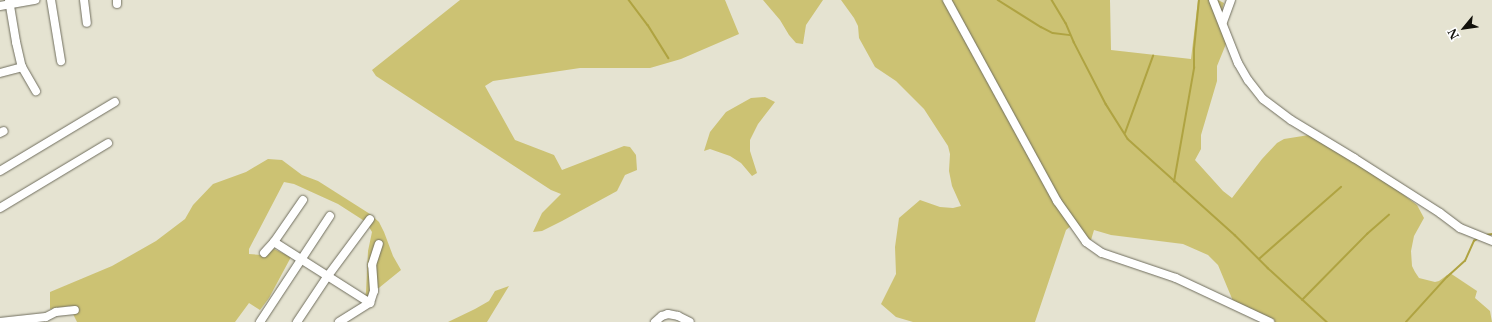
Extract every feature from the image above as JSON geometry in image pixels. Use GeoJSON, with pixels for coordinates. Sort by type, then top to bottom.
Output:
{"type":"FeatureCollection","features":[{"type":"Feature","properties":{"kind":"street"},"geometry":{"type":"LineString","coordinates":[[0,6],[10,2],[34,0]]}},
{"type":"Feature","properties":{"kind":"street"},"geometry":{"type":"LineString","coordinates":[[51,0],[61,61]]}},
{"type":"Feature","properties":{"kind":"street"},"geometry":{"type":"LineString","coordinates":[[84,0],[87,23]]}},
{"type":"Feature","properties":{"kind":"street"},"geometry":{"type":"LineString","coordinates":[[947,0],[1057,201],[1086,242],[1102,253],[1176,278],[1270,322]]}},
{"type":"Feature","properties":{"kind":"street"},"geometry":{"type":"LineString","coordinates":[[1214,0],[1238,63],[1248,80],[1263,99],[1291,120],[1330,142],[1433,208],[1460,228],[1476,236],[1491,240]]}},
{"type":"Feature","properties":{"kind":"street"},"geometry":{"type":"LineString","coordinates":[[1223,22],[1231,0]]}},
{"type":"Feature","properties":{"kind":"street"},"geometry":{"type":"LineString","coordinates":[[10,2],[16,42],[22,67],[36,91]]}},
{"type":"Feature","properties":{"kind":"street"},"geometry":{"type":"LineString","coordinates":[[0,73],[22,67]]}},
{"type":"Feature","properties":{"kind":"street"},"geometry":{"type":"LineString","coordinates":[[0,171],[115,102]]}},
{"type":"Feature","properties":{"kind":"street"},"geometry":{"type":"LineString","coordinates":[[0,208],[108,143]]}},
{"type":"Feature","properties":{"kind":"street"},"geometry":{"type":"LineString","coordinates":[[264,253],[274,242],[303,200]]}},
{"type":"Feature","properties":{"kind":"street"},"geometry":{"type":"LineString","coordinates":[[260,322],[330,216]]}},
{"type":"Feature","properties":{"kind":"street"},"geometry":{"type":"LineString","coordinates":[[297,322],[327,277],[370,219]]}},
{"type":"Feature","properties":{"kind":"street"},"geometry":{"type":"LineString","coordinates":[[274,242],[370,304]]}},
{"type":"Feature","properties":{"kind":"street"},"geometry":{"type":"LineString","coordinates":[[339,322],[370,304],[374,290],[372,272],[373,260],[379,244]]}},
{"type":"Feature","properties":{"kind":"street"},"geometry":{"type":"LineString","coordinates":[[0,322],[46,317],[56,312],[75,310]]}},
{"type":"Feature","properties":{"kind":"street"},"geometry":{"type":"LineString","coordinates":[[655,322],[662,316],[668,314],[678,316],[690,322]]}},
{"type":"Feature","properties":{"kind":"shaded area"},"geometry":{"type":"Polygon","coordinates":[[[460,0],[725,0],[739,34],[681,59],[650,68],[580,68],[493,81],[485,86],[515,140],[554,155],[562,170],[624,146],[630,147],[636,155],[637,170],[625,175],[617,191],[542,231],[533,232],[542,213],[561,194],[551,190],[376,76],[372,70],[460,0]]]}},
{"type":"Feature","properties":{"kind":"shaded area"},"geometry":{"type":"Polygon","coordinates":[[[763,0],[823,0],[806,25],[803,44],[796,43],[780,20],[763,0]]]}},
{"type":"Feature","properties":{"kind":"shaded area"},"geometry":{"type":"Polygon","coordinates":[[[841,0],[1110,0],[1111,50],[1191,59],[1198,0],[1218,0],[1224,3],[1220,16],[1226,44],[1217,66],[1217,81],[1201,135],[1201,149],[1195,160],[1223,191],[1232,198],[1262,159],[1277,143],[1284,139],[1309,135],[1383,179],[1417,205],[1424,218],[1414,236],[1411,251],[1412,266],[1415,272],[1419,278],[1435,282],[1439,281],[1450,273],[1477,291],[1475,298],[1490,311],[1492,322],[1268,322],[1233,301],[1218,265],[1208,255],[1183,244],[1111,235],[1094,230],[1091,240],[1088,242],[1072,225],[1066,230],[1035,322],[913,322],[896,317],[881,304],[896,274],[895,247],[899,218],[920,200],[940,207],[953,208],[961,206],[952,186],[949,171],[950,154],[948,146],[924,109],[896,81],[875,67],[859,38],[858,26],[854,18],[841,0]]]}},
{"type":"Feature","properties":{"kind":"shaded area"},"geometry":{"type":"Polygon","coordinates":[[[765,97],[775,102],[758,124],[750,140],[750,151],[757,173],[752,176],[741,163],[730,156],[710,149],[704,151],[710,132],[726,112],[751,98],[765,97]]]}},
{"type":"Feature","properties":{"kind":"shaded area"},"geometry":{"type":"Polygon","coordinates":[[[268,159],[282,160],[302,175],[318,181],[370,214],[379,222],[393,256],[401,270],[364,300],[366,292],[368,251],[372,232],[366,222],[338,204],[294,184],[284,182],[249,249],[249,254],[262,255],[272,248],[291,257],[269,298],[260,310],[249,303],[235,322],[77,322],[69,306],[50,309],[50,292],[112,266],[156,241],[185,219],[193,205],[213,184],[246,172],[268,159]]]}},
{"type":"Feature","properties":{"kind":"shaded area"},"geometry":{"type":"Polygon","coordinates":[[[509,286],[487,322],[448,322],[489,301],[495,291],[509,286]]]}},
{"type":"Feature","properties":{"kind":"waterway"},"geometry":{"type":"LineString","coordinates":[[629,0],[648,25],[669,58]]}},
{"type":"Feature","properties":{"kind":"waterway"},"geometry":{"type":"LineString","coordinates":[[998,0],[1053,33],[1070,35]]}},
{"type":"Feature","properties":{"kind":"waterway"},"geometry":{"type":"LineString","coordinates":[[1052,0],[1066,23],[1074,42],[1106,104],[1128,139],[1235,235],[1268,268],[1327,322]]}},
{"type":"Feature","properties":{"kind":"waterway"},"geometry":{"type":"LineString","coordinates":[[1174,182],[1194,68],[1194,49],[1199,0]]}},
{"type":"Feature","properties":{"kind":"waterway"},"geometry":{"type":"LineString","coordinates":[[1125,133],[1153,56]]}},
{"type":"Feature","properties":{"kind":"waterway"},"geometry":{"type":"LineString","coordinates":[[1259,259],[1341,187]]}},
{"type":"Feature","properties":{"kind":"waterway"},"geometry":{"type":"LineString","coordinates":[[1302,300],[1367,234],[1389,215]]}},
{"type":"Feature","properties":{"kind":"waterway"},"geometry":{"type":"LineString","coordinates":[[1486,235],[1492,234]]}},
{"type":"Feature","properties":{"kind":"waterway"},"geometry":{"type":"LineString","coordinates":[[1406,322],[1447,277],[1465,261],[1474,241],[1479,238]]}}]}
